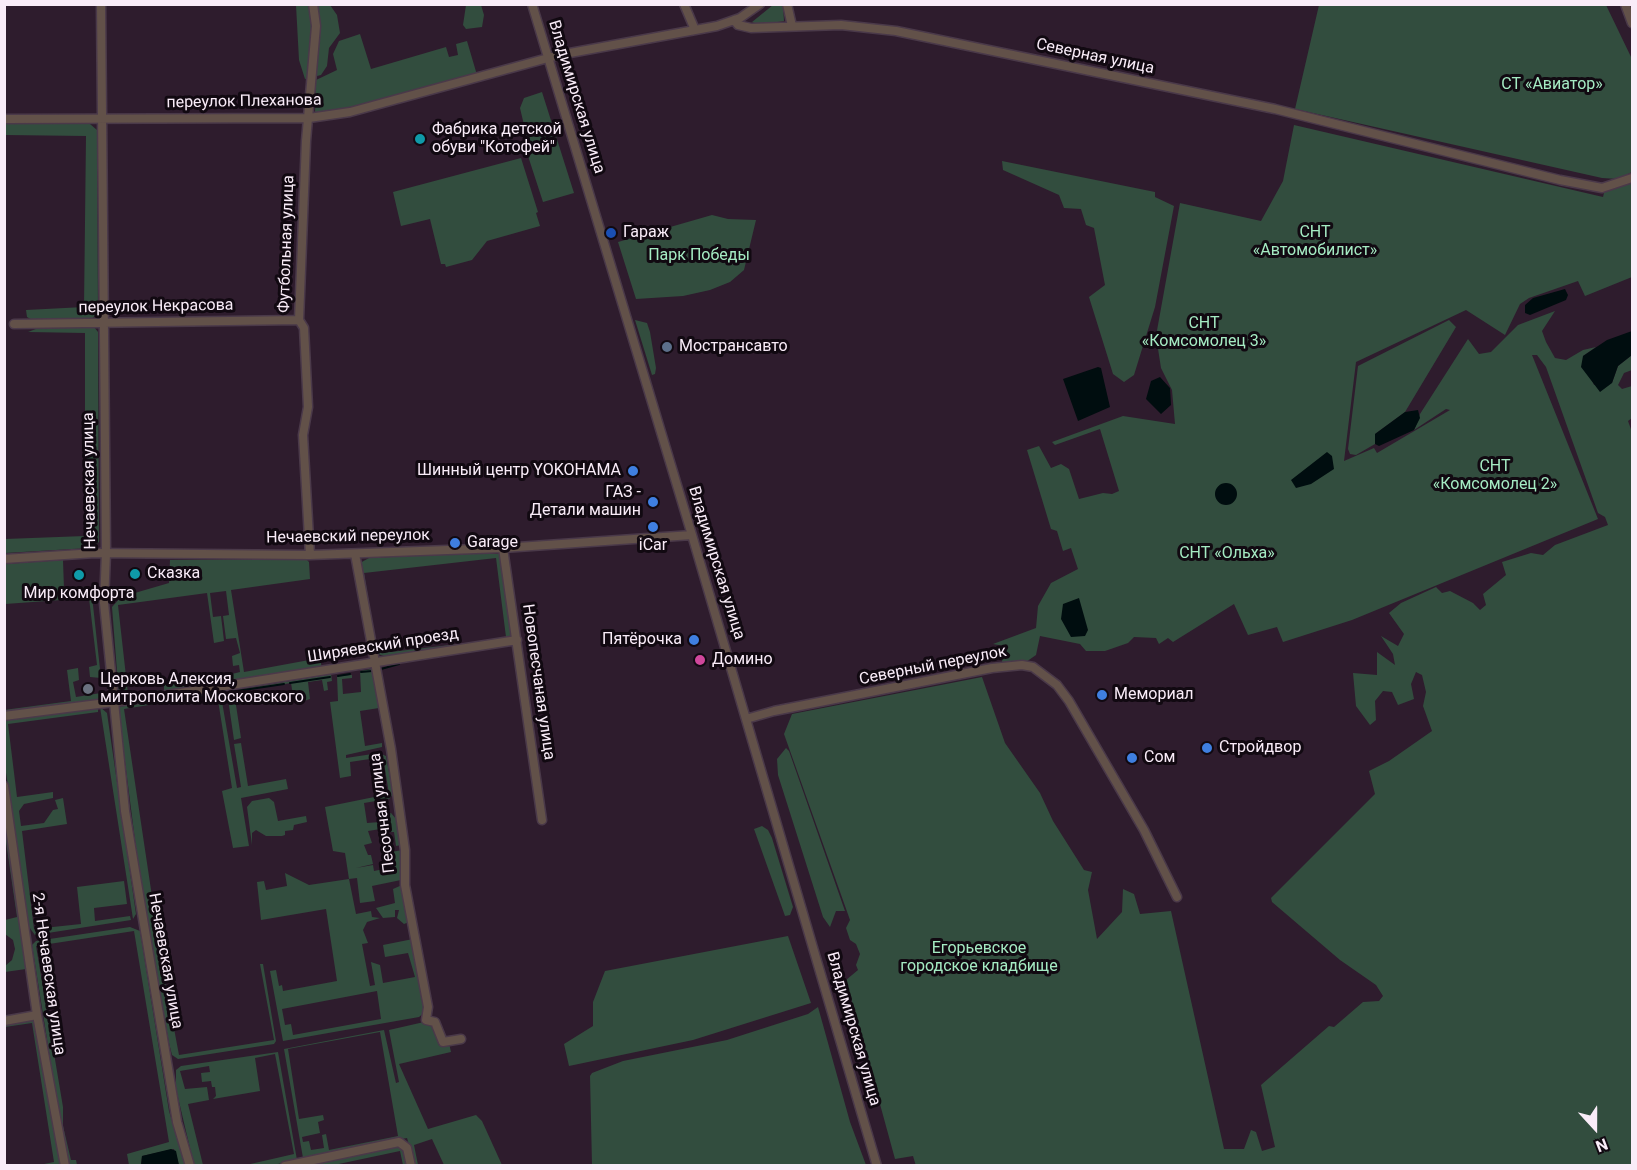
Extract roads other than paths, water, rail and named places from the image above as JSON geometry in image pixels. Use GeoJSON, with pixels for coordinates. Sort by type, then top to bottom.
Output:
{"type":"FeatureCollection","features":[{"type":"Feature","properties":{"kind":"street","name":"Нечаевская улица"},"geometry":{"type":"LineString","coordinates":[[101,4],[106,553],[104,603],[112,702],[125,811],[177,1122],[190,1166]]}},
{"type":"Feature","properties":{"kind":"street","name":"Футбольная улица"},"geometry":{"type":"LineString","coordinates":[[310,555],[303,435],[308,407],[304,328],[299,320],[316,26],[314,4]]}},
{"type":"Feature","properties":{"kind":"street","name":"Владимирская улица"},"geometry":{"type":"LineString","coordinates":[[532,4],[692,535],[877,1166]]}},
{"type":"Feature","properties":{"kind":"street"},"geometry":{"type":"LineString","coordinates":[[684,4],[695,30]]}},
{"type":"Feature","properties":{"kind":"street"},"geometry":{"type":"LineString","coordinates":[[734,20],[760,4]]}},
{"type":"Feature","properties":{"kind":"street"},"geometry":{"type":"LineString","coordinates":[[787,4],[792,26]]}},
{"type":"Feature","properties":{"kind":"street"},"geometry":{"type":"LineString","coordinates":[[1625,4],[1632,23]]}},
{"type":"Feature","properties":{"kind":"street","name":"Северная улица"},"geometry":{"type":"LineString","coordinates":[[548,58],[695,30],[734,20],[738,25],[751,28],[842,26],[896,31],[1281,110],[1449,154],[1602,188],[1632,178]]}},
{"type":"Feature","properties":{"kind":"street","name":"переулок Плеханова"},"geometry":{"type":"LineString","coordinates":[[4,119],[309,118],[373,106],[548,58]]}},
{"type":"Feature","properties":{"kind":"street","name":"переулок Некрасова"},"geometry":{"type":"LineString","coordinates":[[14,324],[299,320]]}},
{"type":"Feature","properties":{"kind":"street","name":"Нечаевский переулок"},"geometry":{"type":"LineString","coordinates":[[4,559],[106,553],[355,554],[503,548],[692,535]]}},
{"type":"Feature","properties":{"kind":"street","name":"Новопесчаная улица"},"geometry":{"type":"LineString","coordinates":[[503,548],[542,820]]}},
{"type":"Feature","properties":{"kind":"street","name":"Песочная улица"},"geometry":{"type":"LineString","coordinates":[[355,554],[405,850],[405,885],[426,997],[426,1020],[435,1022],[442,1042],[461,1039]]}},
{"type":"Feature","properties":{"kind":"street","name":"Ширяевский проезд"},"geometry":{"type":"LineString","coordinates":[[4,716],[112,702],[517,640]]}},
{"type":"Feature","properties":{"kind":"street","name":"Северный переулок"},"geometry":{"type":"LineString","coordinates":[[746,719],[774,711],[992,668],[1016,665],[1033,668],[1057,685],[1069,701],[1143,830],[1177,897]]}},
{"type":"Feature","properties":{"kind":"street","name":"2-я Нечаевская улица"},"geometry":{"type":"LineString","coordinates":[[4,786],[37,1015],[65,1166]]}},
{"type":"Feature","properties":{"kind":"street"},"geometry":{"type":"LineString","coordinates":[[4,1021],[37,1015]]}},
{"type":"Feature","properties":{"kind":"street"},"geometry":{"type":"LineString","coordinates":[[285,1166],[393,1143],[405,1146],[411,1166]]}},
{"type":"Feature","properties":{"kind":"waterway"},"geometry":{"type":"LineString","coordinates":[[381,669],[399,664]]}},
{"type":"Feature","properties":{"kind":"waterway"},"geometry":{"type":"LineString","coordinates":[[361,672],[372,671]]}},
{"type":"Feature","properties":{"kind":"waterway"},"geometry":{"type":"LineString","coordinates":[[338,676],[350,674]]}},
{"type":"Feature","properties":{"kind":"waterway"},"geometry":{"type":"LineString","coordinates":[[290,683],[330,677]]}},
{"type":"Feature","properties":{"kind":"waterway"},"geometry":{"type":"LineString","coordinates":[[230,692],[284,684]]}},
{"type":"Feature","properties":{"kind":"place","name":"Фабрика детской обуви \"Котофей\""},"geometry":{"type":"Point","coordinates":[420,139]}},
{"type":"Feature","properties":{"kind":"place","name":"Гараж"},"geometry":{"type":"Point","coordinates":[611,233]}},
{"type":"Feature","properties":{"kind":"place","name":"Мострансавто"},"geometry":{"type":"Point","coordinates":[667,347]}},
{"type":"Feature","properties":{"kind":"place","name":"Шинный центр YOKOHAMA"},"geometry":{"type":"Point","coordinates":[633,471]}},
{"type":"Feature","properties":{"kind":"place","name":"ГАЗ - Детали машин"},"geometry":{"type":"Point","coordinates":[653,502]}},
{"type":"Feature","properties":{"kind":"place","name":"iCar"},"geometry":{"type":"Point","coordinates":[653,527]}},
{"type":"Feature","properties":{"kind":"place","name":"Garage"},"geometry":{"type":"Point","coordinates":[455,543]}},
{"type":"Feature","properties":{"kind":"place","name":"Сказка"},"geometry":{"type":"Point","coordinates":[135,574]}},
{"type":"Feature","properties":{"kind":"place","name":"Мир комфорта"},"geometry":{"type":"Point","coordinates":[79,575]}},
{"type":"Feature","properties":{"kind":"place","name":"Пятёрочка"},"geometry":{"type":"Point","coordinates":[694,640]}},
{"type":"Feature","properties":{"kind":"place","name":"Домино"},"geometry":{"type":"Point","coordinates":[700,660]}},
{"type":"Feature","properties":{"kind":"place","name":"Церковь Алексия, митрополита Московского"},"geometry":{"type":"Point","coordinates":[88,689]}},
{"type":"Feature","properties":{"kind":"place","name":"Мемориал"},"geometry":{"type":"Point","coordinates":[1102,695]}},
{"type":"Feature","properties":{"kind":"place","name":"Стройдвор"},"geometry":{"type":"Point","coordinates":[1207,748]}},
{"type":"Feature","properties":{"kind":"place","name":"Сом"},"geometry":{"type":"Point","coordinates":[1132,758]}},
{"type":"Feature","properties":{"kind":"park label","name":"СТ «Авиатор»"},"geometry":{"type":"Point","coordinates":[1552,85]}},
{"type":"Feature","properties":{"kind":"park label","name":"СНТ «Автомобилист»"},"geometry":{"type":"Point","coordinates":[1315,242]}},
{"type":"Feature","properties":{"kind":"park label","name":"Парк Победы"},"geometry":{"type":"Point","coordinates":[699,256]}},
{"type":"Feature","properties":{"kind":"park label","name":"СНТ «Комсомолец 3»"},"geometry":{"type":"Point","coordinates":[1204,333]}},
{"type":"Feature","properties":{"kind":"park label","name":"СНТ «Комсомолец 2»"},"geometry":{"type":"Point","coordinates":[1495,476]}},
{"type":"Feature","properties":{"kind":"park label","name":"СНТ «Ольха»"},"geometry":{"type":"Point","coordinates":[1227,554]}},
{"type":"Feature","properties":{"kind":"park label","name":"Егорьевское городское кладбище"},"geometry":{"type":"Point","coordinates":[979,958]}}]}
